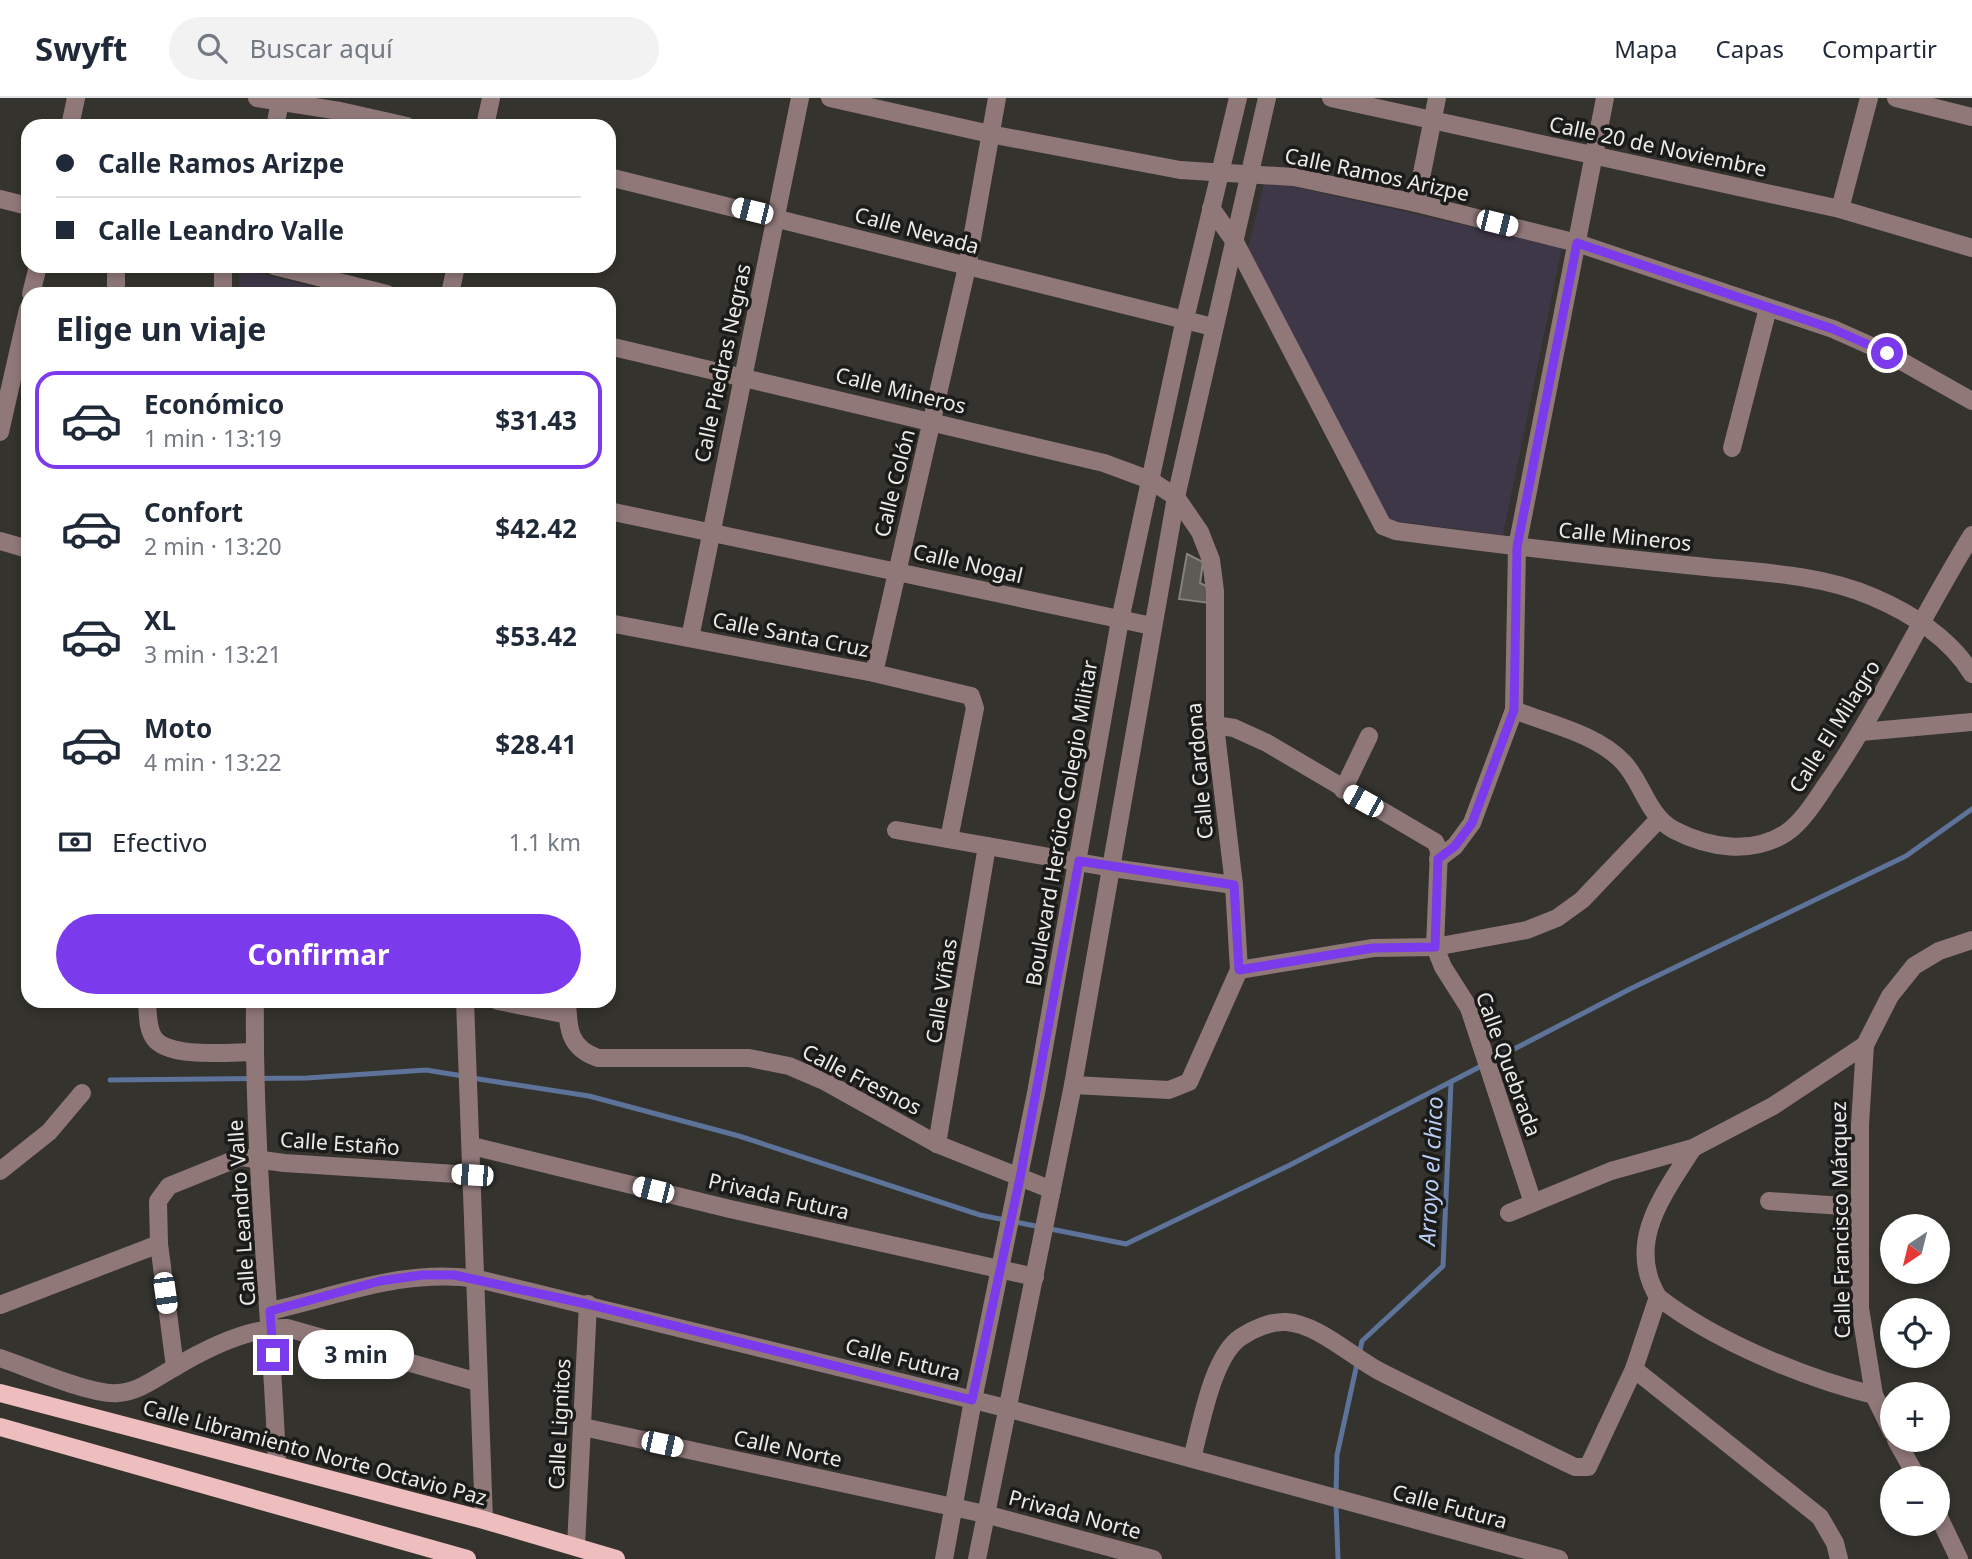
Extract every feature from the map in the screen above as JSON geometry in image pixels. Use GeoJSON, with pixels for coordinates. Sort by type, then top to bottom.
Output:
{"type":"FeatureCollection","features":[{"type":"Feature","properties":{"kind":"main road","name":"Calle Libramiento Norte Octavio Paz"},"geometry":{"type":"LineString","coordinates":[[0,1392],[484,1520],[617,1559]]}},
{"type":"Feature","properties":{"kind":"main road"},"geometry":{"type":"LineString","coordinates":[[0,1427],[467,1559]]}},
{"type":"Feature","properties":{"kind":"street"},"geometry":{"type":"LineString","coordinates":[[72,119],[76,98]]}},
{"type":"Feature","properties":{"kind":"street"},"geometry":{"type":"LineString","coordinates":[[257,98],[281,100],[376,119]]}},
{"type":"Feature","properties":{"kind":"street"},"geometry":{"type":"LineString","coordinates":[[486,119],[491,98]]}},
{"type":"Feature","properties":{"kind":"street","name":"Calle Piedras Negras"},"geometry":{"type":"LineString","coordinates":[[690,638],[800,98]]}},
{"type":"Feature","properties":{"kind":"street","name":"Calle Ramos Arizpe"},"geometry":{"type":"LineString","coordinates":[[830,98],[990,134],[1180,170],[1294,177],[1416,203],[1577,243],[1833,329],[1887,353],[1972,401]]}},
{"type":"Feature","properties":{"kind":"street","name":"Calle Colón"},"geometry":{"type":"LineString","coordinates":[[874,673],[967,267],[997,98]]}},
{"type":"Feature","properties":{"kind":"street","name":"Boulevard Heróico Colegio Militar"},"geometry":{"type":"LineString","coordinates":[[944,1559],[972,1400],[1020,1178],[1120,621],[1185,319],[1238,98]]}},
{"type":"Feature","properties":{"kind":"street"},"geometry":{"type":"LineString","coordinates":[[977,1559],[1073,1085],[1176,497],[1213,327],[1252,174],[1267,98]]}},
{"type":"Feature","properties":{"kind":"street","name":"Calle 20 de Noviembre"},"geometry":{"type":"LineString","coordinates":[[1331,98],[1840,209],[1972,248]]}},
{"type":"Feature","properties":{"kind":"street"},"geometry":{"type":"LineString","coordinates":[[1416,203],[1437,98]]}},
{"type":"Feature","properties":{"kind":"street"},"geometry":{"type":"LineString","coordinates":[[1215,725],[1249,733],[1435,842],[1438,859],[1455,846],[1472,823],[1514,710],[1517,547],[1605,98]]}},
{"type":"Feature","properties":{"kind":"street"},"geometry":{"type":"LineString","coordinates":[[1840,209],[1869,98]]}},
{"type":"Feature","properties":{"kind":"street"},"geometry":{"type":"LineString","coordinates":[[1896,98],[1972,117]]}},
{"type":"Feature","properties":{"kind":"street"},"geometry":{"type":"LineString","coordinates":[[277,119],[281,100]]}},
{"type":"Feature","properties":{"kind":"street","name":"Calle Nevada"},"geometry":{"type":"LineString","coordinates":[[616,179],[776,216],[967,267],[1213,327]]}},
{"type":"Feature","properties":{"kind":"street"},"geometry":{"type":"LineString","coordinates":[[0,199],[21,204]]}},
{"type":"Feature","properties":{"kind":"street","name":"Calle Mineros"},"geometry":{"type":"LineString","coordinates":[[1211,208],[1235,242],[1382,526],[1396,531],[1517,547],[1758,573],[1832,584],[1872,597],[1921,624],[1943,641],[1972,674]]}},
{"type":"Feature","properties":{"kind":"street"},"geometry":{"type":"LineString","coordinates":[[302,273],[359,287]]}},
{"type":"Feature","properties":{"kind":"street"},"geometry":{"type":"LineString","coordinates":[[1732,448],[1768,308]]}},
{"type":"Feature","properties":{"kind":"street"},"geometry":{"type":"LineString","coordinates":[[0,432],[21,340]]}},
{"type":"Feature","properties":{"kind":"street","name":"Calle Mineros"},"geometry":{"type":"LineString","coordinates":[[616,348],[1104,463],[1150,480],[1176,497]]}},
{"type":"Feature","properties":{"kind":"street","name":"Calle Cardona"},"geometry":{"type":"LineString","coordinates":[[1073,1085],[1169,1090],[1189,1082],[1239,970],[1234,885],[1215,725],[1215,591],[1211,560],[1200,532],[1176,497]]}},
{"type":"Feature","properties":{"kind":"street","name":"Calle Nogal"},"geometry":{"type":"LineString","coordinates":[[616,512],[1152,626]]}},
{"type":"Feature","properties":{"kind":"street","name":"Calle El Milagro"},"geometry":{"type":"LineString","coordinates":[[1514,710],[1587,738],[1623,762],[1659,819],[1692,838],[1717,845],[1741,847],[1765,842],[1787,832],[1809,809],[1861,732],[1972,535]]}},
{"type":"Feature","properties":{"kind":"street"},"geometry":{"type":"LineString","coordinates":[[0,541],[21,547]]}},
{"type":"Feature","properties":{"kind":"street","name":"Calle Santa Cruz"},"geometry":{"type":"LineString","coordinates":[[616,624],[874,673],[963,693],[974,701],[975,708],[949,839]]}},
{"type":"Feature","properties":{"kind":"street"},"geometry":{"type":"LineString","coordinates":[[1861,732],[1972,722]]}},
{"type":"Feature","properties":{"kind":"street"},"geometry":{"type":"LineString","coordinates":[[1343,790],[1369,736]]}},
{"type":"Feature","properties":{"kind":"street"},"geometry":{"type":"LineString","coordinates":[[1239,970],[1373,948],[1435,947],[1527,930],[1557,918],[1581,900],[1659,819]]}},
{"type":"Feature","properties":{"kind":"street"},"geometry":{"type":"LineString","coordinates":[[895,830],[1112,868],[1234,885]]}},
{"type":"Feature","properties":{"kind":"street","name":"Calle Viñas"},"geometry":{"type":"LineString","coordinates":[[937,1144],[988,846]]}},
{"type":"Feature","properties":{"kind":"street","name":"Calle Quebrada"},"geometry":{"type":"LineString","coordinates":[[1438,859],[1435,947],[1443,967],[1469,1008],[1532,1203]]}},
{"type":"Feature","properties":{"kind":"street"},"geometry":{"type":"LineString","coordinates":[[1509,1213],[1645,1159],[1693,1148],[1773,1106],[1865,1045],[1890,996],[1914,966],[1939,951],[1972,940]]}},
{"type":"Feature","properties":{"kind":"street"},"geometry":{"type":"LineString","coordinates":[[148,1008],[151,1031],[163,1046],[177,1051],[254,1052]]}},
{"type":"Feature","properties":{"kind":"street","name":"Calle Leandro Valle"},"geometry":{"type":"LineString","coordinates":[[254,1008],[258,1158],[271,1320],[276,1464]]}},
{"type":"Feature","properties":{"kind":"street"},"geometry":{"type":"LineString","coordinates":[[464,1008],[478,1279],[478,1382],[484,1520]]}},
{"type":"Feature","properties":{"kind":"street","name":"Calle Fresnos"},"geometry":{"type":"LineString","coordinates":[[567,1008],[570,1036],[576,1046],[598,1058],[749,1058],[789,1066],[824,1081],[937,1144],[1052,1190]]}},
{"type":"Feature","properties":{"kind":"street","name":"Calle Francisco Márquez"},"geometry":{"type":"LineString","coordinates":[[1865,1045],[1858,1207],[1860,1308],[1874,1395],[1880,1407]]}},
{"type":"Feature","properties":{"kind":"street"},"geometry":{"type":"LineString","coordinates":[[0,1171],[49,1132],[82,1093]]}},
{"type":"Feature","properties":{"kind":"street","name":"Privada Futura"},"geometry":{"type":"LineString","coordinates":[[472,1146],[730,1209],[1035,1277]]}},
{"type":"Feature","properties":{"kind":"street"},"geometry":{"type":"LineString","coordinates":[[1693,1148],[1654,1210],[1645,1234],[1646,1260],[1652,1286],[1658,1297],[1736,1342],[1790,1369],[1874,1395]]}},
{"type":"Feature","properties":{"kind":"street","name":"Calle Estaño"},"geometry":{"type":"LineString","coordinates":[[159,1244],[158,1201],[169,1186],[241,1157],[284,1163],[472,1175]]}},
{"type":"Feature","properties":{"kind":"street"},"geometry":{"type":"LineString","coordinates":[[1769,1201],[1858,1207]]}},
{"type":"Feature","properties":{"kind":"street"},"geometry":{"type":"LineString","coordinates":[[0,1305],[159,1244],[175,1367]]}},
{"type":"Feature","properties":{"kind":"street","name":"Calle Futura"},"geometry":{"type":"LineString","coordinates":[[0,1358],[112,1394],[140,1386],[271,1320],[380,1281],[422,1275],[478,1279],[1006,1408],[1559,1559]]}},
{"type":"Feature","properties":{"kind":"street"},"geometry":{"type":"LineString","coordinates":[[1192,1458],[1212,1384],[1226,1356],[1239,1338],[1263,1326],[1284,1322],[1303,1325],[1379,1370],[1582,1468],[1593,1461],[1634,1369],[1658,1297]]}},
{"type":"Feature","properties":{"kind":"street","name":"Calle Lignitos"},"geometry":{"type":"LineString","coordinates":[[576,1546],[587,1304]]}},
{"type":"Feature","properties":{"kind":"street"},"geometry":{"type":"LineString","coordinates":[[271,1320],[478,1382]]}},
{"type":"Feature","properties":{"kind":"street"},"geometry":{"type":"LineString","coordinates":[[1634,1369],[1820,1517],[1835,1543],[1839,1559]]}},
{"type":"Feature","properties":{"kind":"street","name":"Calle Norte"},"geometry":{"type":"LineString","coordinates":[[583,1427],[985,1514]]}},
{"type":"Feature","properties":{"kind":"street","name":"Privada Norte"},"geometry":{"type":"LineString","coordinates":[[985,1514],[1153,1559]]}},
{"type":"Feature","properties":{"kind":"street"},"geometry":{"type":"LineString","coordinates":[[1948,1536],[1959,1559]]}},
{"type":"Feature","properties":{"kind":"shaded area"},"geometry":{"type":"Polygon","coordinates":[[[1265,180],[1562,247],[1503,535],[1387,520],[1248,248],[1265,180]]]}},
{"type":"Feature","properties":{"kind":"shaded area"},"geometry":{"type":"Polygon","coordinates":[[[239,273],[258,273],[313,287],[239,287],[239,273]]]}},
{"type":"Feature","properties":{"kind":"building"},"geometry":{"type":"Polygon","coordinates":[[[1187,554],[1203,562],[1200,583],[1212,589],[1209,603],[1179,599],[1187,554]]]}},
{"type":"Feature","properties":{"kind":"waterway"},"geometry":{"type":"LineString","coordinates":[[472,1078],[589,1096],[739,1136],[980,1215],[1126,1244],[1290,1165],[1630,989],[1906,856],[1972,809]]}},
{"type":"Feature","properties":{"kind":"waterway"},"geometry":{"type":"LineString","coordinates":[[110,1080],[307,1078],[426,1070],[463,1076]]}},
{"type":"Feature","properties":{"kind":"waterway","name":"Arroyo el chico"},"geometry":{"type":"LineString","coordinates":[[1336,1493],[1337,1455],[1362,1341],[1443,1266],[1451,1083]]}},
{"type":"Feature","properties":{"kind":"waterway","name":"Arroyo el chico"},"geometry":{"type":"LineString","coordinates":[[1336,1503],[1338,1559]]}},
{"type":"Feature","properties":{"kind":"route"},"geometry":{"type":"LineString","coordinates":[[273,1355],[270,1311],[304,1304],[380,1281],[422,1275],[454,1275],[587,1304],[972,1400],[1020,1178],[1079,861],[1234,885],[1239,970],[1373,948],[1435,947],[1438,859],[1465,836],[1472,823],[1514,710],[1517,547],[1577,243],[1833,329],[1887,353]]}}]}
